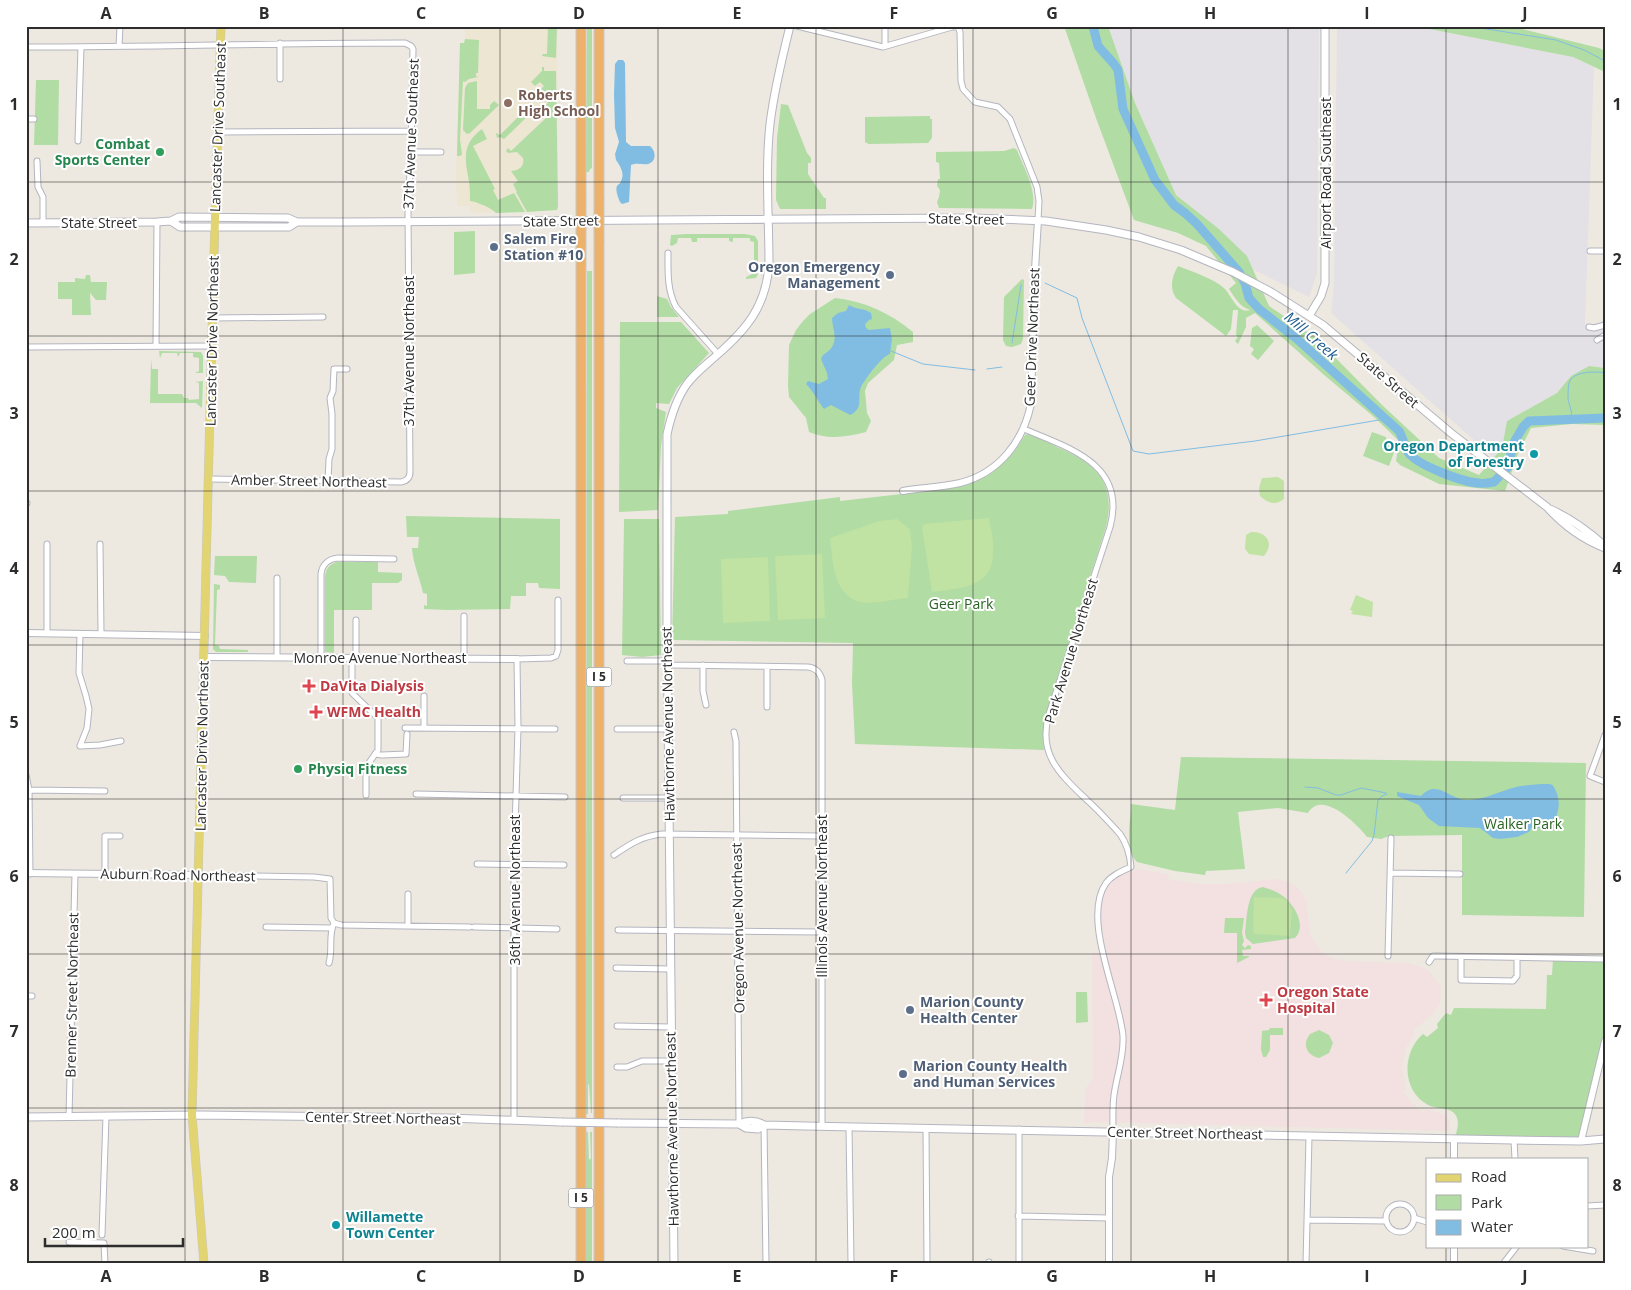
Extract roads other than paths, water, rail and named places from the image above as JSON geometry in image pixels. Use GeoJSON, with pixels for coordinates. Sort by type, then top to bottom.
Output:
{"type":"FeatureCollection","features":[{"type":"Feature","properties":{"kind":"highway","name":"I 5"},"geometry":{"type":"LineString","coordinates":[[581,26],[581,1264]]}},
{"type":"Feature","properties":{"kind":"highway","name":"I 5"},"geometry":{"type":"LineString","coordinates":[[599,26],[599,1264]]}},
{"type":"Feature","properties":{"kind":"main road","name":"Lancaster Drive Southeast"},"geometry":{"type":"LineString","coordinates":[[215,227],[221,26]]}},
{"type":"Feature","properties":{"kind":"main road","name":"Hawthorne Avenue Northeast"},"geometry":{"type":"LineString","coordinates":[[674,1264],[667,729],[668,434],[674,408],[686,386],[748,324],[763,297],[769,265],[768,148],[770,123],[790,26]]}},
{"type":"Feature","properties":{"kind":"main road","name":"Airport Road Southeast"},"geometry":{"type":"LineString","coordinates":[[1309,316],[1321,296],[1325,283],[1325,26]]}},
{"type":"Feature","properties":{"kind":"main road","name":"State Street"},"geometry":{"type":"LineString","coordinates":[[26,223],[157,222],[171,221],[179,217],[288,218],[298,222],[973,218],[1038,220],[1093,227],[1139,237],[1181,250],[1220,266],[1259,286],[1309,316],[1359,355],[1451,433],[1547,508],[1559,521],[1588,542],[1605,547]]}},
{"type":"Feature","properties":{"kind":"main road","name":"State Street"},"geometry":{"type":"LineString","coordinates":[[171,221],[180,226],[215,227],[289,227],[298,222]]}},
{"type":"Feature","properties":{"kind":"main road","name":"Lancaster Drive Northeast"},"geometry":{"type":"LineString","coordinates":[[204,1264],[192,1115],[215,227]]}},
{"type":"Feature","properties":{"kind":"main road","name":"Center Street Northeast"},"geometry":{"type":"LineString","coordinates":[[26,1117],[192,1115],[457,1118],[672,1124],[739,1124],[746,1121],[759,1122],[764,1125],[1113,1131],[1176,1136],[1309,1136],[1581,1141],[1605,1139]]}},
{"type":"Feature","properties":{"kind":"street"},"geometry":{"type":"LineString","coordinates":[[119,46],[120,26]]}},
{"type":"Feature","properties":{"kind":"street"},"geometry":{"type":"LineString","coordinates":[[797,26],[877,46],[885,46],[952,27],[958,27],[960,32],[961,81],[963,90],[975,102],[995,105],[1008,115],[1037,187],[1039,202],[1038,220]]}},
{"type":"Feature","properties":{"kind":"street"},"geometry":{"type":"LineString","coordinates":[[885,26],[885,46]]}},
{"type":"Feature","properties":{"kind":"street"},"geometry":{"type":"LineString","coordinates":[[26,46],[81,47],[280,43],[280,79]]}},
{"type":"Feature","properties":{"kind":"street","name":"37th Avenue Southeast"},"geometry":{"type":"LineString","coordinates":[[280,43],[405,43],[411,46],[413,52],[412,132],[408,222]]}},
{"type":"Feature","properties":{"kind":"street"},"geometry":{"type":"LineString","coordinates":[[78,141],[81,47]]}},
{"type":"Feature","properties":{"kind":"street"},"geometry":{"type":"LineString","coordinates":[[26,119],[34,119]]}},
{"type":"Feature","properties":{"kind":"street"},"geometry":{"type":"LineString","coordinates":[[218,132],[412,132]]}},
{"type":"Feature","properties":{"kind":"street"},"geometry":{"type":"LineString","coordinates":[[411,152],[441,152]]}},
{"type":"Feature","properties":{"kind":"street"},"geometry":{"type":"LineString","coordinates":[[37,161],[38,187],[43,197],[43,223]]}},
{"type":"Feature","properties":{"kind":"street","name":"Geer Drive Northeast"},"geometry":{"type":"LineString","coordinates":[[903,491],[953,484],[976,477],[991,468],[1010,452],[1024,429],[1032,396],[1034,286],[1038,220]]}},
{"type":"Feature","properties":{"kind":"street"},"geometry":{"type":"LineString","coordinates":[[156,346],[157,222]]}},
{"type":"Feature","properties":{"kind":"street","name":"37th Avenue Northeast"},"geometry":{"type":"LineString","coordinates":[[408,222],[410,472],[408,479]]}},
{"type":"Feature","properties":{"kind":"street"},"geometry":{"type":"LineString","coordinates":[[1590,251],[1605,251]]}},
{"type":"Feature","properties":{"kind":"street"},"geometry":{"type":"LineString","coordinates":[[668,254],[668,282],[672,299],[676,307],[718,354]]}},
{"type":"Feature","properties":{"kind":"street"},"geometry":{"type":"LineString","coordinates":[[213,318],[323,317]]}},
{"type":"Feature","properties":{"kind":"street"},"geometry":{"type":"LineString","coordinates":[[1589,327],[1594,328],[1605,325]]}},
{"type":"Feature","properties":{"kind":"street"},"geometry":{"type":"LineString","coordinates":[[1597,340],[1605,335]]}},
{"type":"Feature","properties":{"kind":"street"},"geometry":{"type":"LineString","coordinates":[[26,347],[212,346]]}},
{"type":"Feature","properties":{"kind":"street"},"geometry":{"type":"LineString","coordinates":[[328,481],[329,459],[332,449],[330,398],[333,391],[334,369],[347,369]]}},
{"type":"Feature","properties":{"kind":"street","name":"Park Avenue Northeast"},"geometry":{"type":"LineString","coordinates":[[1024,429],[1087,457],[1104,476],[1109,486],[1112,500],[1113,514],[1110,527],[1048,719],[1046,738],[1047,748],[1056,768],[1120,834],[1126,844],[1132,867],[1117,874],[1106,883],[1098,903],[1100,930],[1107,971],[1121,1021],[1123,1039],[1122,1059],[1113,1099],[1112,1158],[1109,1173],[1109,1264]]}},
{"type":"Feature","properties":{"kind":"street","name":"Amber Street Northeast"},"geometry":{"type":"LineString","coordinates":[[208,479],[401,482],[408,479]]}},
{"type":"Feature","properties":{"kind":"street"},"geometry":{"type":"LineString","coordinates":[[47,544],[47,633]]}},
{"type":"Feature","properties":{"kind":"street"},"geometry":{"type":"LineString","coordinates":[[100,544],[101,634]]}},
{"type":"Feature","properties":{"kind":"street"},"geometry":{"type":"LineString","coordinates":[[322,657],[321,574],[324,565],[329,560],[338,558],[394,559]]}},
{"type":"Feature","properties":{"kind":"street"},"geometry":{"type":"LineString","coordinates":[[277,578],[277,657]]}},
{"type":"Feature","properties":{"kind":"street","name":"Monroe Avenue Northeast"},"geometry":{"type":"LineString","coordinates":[[204,657],[551,658],[556,656],[558,650],[558,600]]}},
{"type":"Feature","properties":{"kind":"street"},"geometry":{"type":"LineString","coordinates":[[464,616],[464,658]]}},
{"type":"Feature","properties":{"kind":"street"},"geometry":{"type":"LineString","coordinates":[[356,620],[352,693],[378,718],[378,748],[366,767],[366,795]]}},
{"type":"Feature","properties":{"kind":"street"},"geometry":{"type":"LineString","coordinates":[[26,633],[205,636]]}},
{"type":"Feature","properties":{"kind":"street"},"geometry":{"type":"LineString","coordinates":[[80,634],[79,674],[89,710],[87,728],[80,746],[121,741]]}},
{"type":"Feature","properties":{"kind":"street","name":"36th Avenue Northeast"},"geometry":{"type":"LineString","coordinates":[[514,1121],[514,864],[518,728],[517,659]]}},
{"type":"Feature","properties":{"kind":"street"},"geometry":{"type":"LineString","coordinates":[[627,661],[662,661],[672,665],[767,667],[766,707]]}},
{"type":"Feature","properties":{"kind":"street"},"geometry":{"type":"LineString","coordinates":[[703,665],[703,692],[706,705]]}},
{"type":"Feature","properties":{"kind":"street","name":"Illinois Avenue Northeast"},"geometry":{"type":"LineString","coordinates":[[767,667],[808,667],[816,669],[822,680],[822,1126]]}},
{"type":"Feature","properties":{"kind":"street"},"geometry":{"type":"LineString","coordinates":[[424,696],[424,728]]}},
{"type":"Feature","properties":{"kind":"street"},"geometry":{"type":"LineString","coordinates":[[376,715],[398,715]]}},
{"type":"Feature","properties":{"kind":"street"},"geometry":{"type":"LineString","coordinates":[[375,754],[406,754],[406,731],[424,728],[555,729]]}},
{"type":"Feature","properties":{"kind":"street"},"geometry":{"type":"LineString","coordinates":[[617,729],[667,729]]}},
{"type":"Feature","properties":{"kind":"street","name":"Oregon Avenue Northeast"},"geometry":{"type":"LineString","coordinates":[[734,732],[736,741],[739,931],[739,1124]]}},
{"type":"Feature","properties":{"kind":"street"},"geometry":{"type":"LineString","coordinates":[[1605,735],[1590,776],[1605,782]]}},
{"type":"Feature","properties":{"kind":"street"},"geometry":{"type":"LineString","coordinates":[[26,775],[30,790],[28,874]]}},
{"type":"Feature","properties":{"kind":"street"},"geometry":{"type":"LineString","coordinates":[[30,790],[105,791]]}},
{"type":"Feature","properties":{"kind":"street"},"geometry":{"type":"LineString","coordinates":[[416,794],[565,797]]}},
{"type":"Feature","properties":{"kind":"street"},"geometry":{"type":"LineString","coordinates":[[623,798],[668,798]]}},
{"type":"Feature","properties":{"kind":"street"},"geometry":{"type":"LineString","coordinates":[[614,855],[632,843],[651,835],[822,836]]}},
{"type":"Feature","properties":{"kind":"street"},"geometry":{"type":"LineString","coordinates":[[106,874],[105,836],[120,836]]}},
{"type":"Feature","properties":{"kind":"street"},"geometry":{"type":"LineString","coordinates":[[1388,956],[1391,838]]}},
{"type":"Feature","properties":{"kind":"street"},"geometry":{"type":"LineString","coordinates":[[478,864],[564,866]]}},
{"type":"Feature","properties":{"kind":"street"},"geometry":{"type":"LineString","coordinates":[[1390,873],[1460,874]]}},
{"type":"Feature","properties":{"kind":"street","name":"Auburn Road Northeast"},"geometry":{"type":"LineString","coordinates":[[28,874],[314,876],[332,881],[331,918],[333,925]]}},
{"type":"Feature","properties":{"kind":"street","name":"Brenner Street Northeast"},"geometry":{"type":"LineString","coordinates":[[69,1117],[75,874]]}},
{"type":"Feature","properties":{"kind":"street"},"geometry":{"type":"LineString","coordinates":[[408,894],[408,926]]}},
{"type":"Feature","properties":{"kind":"street"},"geometry":{"type":"LineString","coordinates":[[329,963],[332,952],[333,925]]}},
{"type":"Feature","properties":{"kind":"street"},"geometry":{"type":"LineString","coordinates":[[266,927],[341,925],[557,929]]}},
{"type":"Feature","properties":{"kind":"street"},"geometry":{"type":"LineString","coordinates":[[618,930],[822,932]]}},
{"type":"Feature","properties":{"kind":"street"},"geometry":{"type":"LineString","coordinates":[[1428,962],[1433,956],[1605,959]]}},
{"type":"Feature","properties":{"kind":"street"},"geometry":{"type":"LineString","coordinates":[[1461,957],[1461,980],[1513,981],[1517,976],[1517,958]]}},
{"type":"Feature","properties":{"kind":"street"},"geometry":{"type":"LineString","coordinates":[[616,968],[670,969]]}},
{"type":"Feature","properties":{"kind":"street"},"geometry":{"type":"LineString","coordinates":[[617,1026],[671,1027]]}},
{"type":"Feature","properties":{"kind":"street"},"geometry":{"type":"LineString","coordinates":[[1581,1141],[1605,1041]]}},
{"type":"Feature","properties":{"kind":"street"},"geometry":{"type":"LineString","coordinates":[[617,1067],[627,1067],[642,1060],[671,1061]]}},
{"type":"Feature","properties":{"kind":"street"},"geometry":{"type":"LineString","coordinates":[[102,1235],[106,1116]]}},
{"type":"Feature","properties":{"kind":"street"},"geometry":{"type":"LineString","coordinates":[[764,1125],[766,1264]]}},
{"type":"Feature","properties":{"kind":"street"},"geometry":{"type":"LineString","coordinates":[[849,1127],[851,1264]]}},
{"type":"Feature","properties":{"kind":"street"},"geometry":{"type":"LineString","coordinates":[[926,1128],[927,1264]]}},
{"type":"Feature","properties":{"kind":"street"},"geometry":{"type":"LineString","coordinates":[[1019,1129],[1019,1264]]}},
{"type":"Feature","properties":{"kind":"street"},"geometry":{"type":"LineString","coordinates":[[1306,1264],[1309,1136]]}},
{"type":"Feature","properties":{"kind":"street"},"geometry":{"type":"LineString","coordinates":[[1454,1139],[1454,1158]]}},
{"type":"Feature","properties":{"kind":"street"},"geometry":{"type":"LineString","coordinates":[[1514,1140],[1515,1158]]}},
{"type":"Feature","properties":{"kind":"street"},"geometry":{"type":"LineString","coordinates":[[1396,1204],[1408,1206],[1414,1213],[1412,1226],[1404,1232],[1395,1231],[1388,1226],[1386,1221],[1385,1217],[1389,1208],[1396,1204]]}},
{"type":"Feature","properties":{"kind":"street"},"geometry":{"type":"LineString","coordinates":[[1588,1206],[1605,1205]]}},
{"type":"Feature","properties":{"kind":"street"},"geometry":{"type":"LineString","coordinates":[[1018,1216],[1109,1218]]}},
{"type":"Feature","properties":{"kind":"street"},"geometry":{"type":"LineString","coordinates":[[1414,1218],[1426,1222]]}},
{"type":"Feature","properties":{"kind":"street"},"geometry":{"type":"LineString","coordinates":[[1307,1220],[1386,1221]]}},
{"type":"Feature","properties":{"kind":"street"},"geometry":{"type":"LineString","coordinates":[[70,1242],[104,1243],[105,1264]]}},
{"type":"Feature","properties":{"kind":"street"},"geometry":{"type":"LineString","coordinates":[[1454,1248],[1454,1264]]}},
{"type":"Feature","properties":{"kind":"street"},"geometry":{"type":"LineString","coordinates":[[1502,1264],[1515,1248]]}},
{"type":"Feature","properties":{"kind":"street"},"geometry":{"type":"LineString","coordinates":[[1575,1248],[1593,1251]]}},
{"type":"Feature","properties":{"kind":"water"},"geometry":{"type":"Polygon","coordinates":[[[618,60],[623,60],[625,63],[626,142],[631,146],[650,146],[655,156],[651,163],[631,165],[629,202],[622,204],[616,189],[622,180],[622,173],[615,154],[619,142],[615,128],[614,94],[615,64],[618,60]]]}},
{"type":"Feature","properties":{"kind":"water"},"geometry":{"type":"Polygon","coordinates":[[[849,305],[871,313],[872,319],[865,324],[866,328],[869,330],[890,328],[892,339],[890,354],[878,363],[866,379],[861,387],[859,406],[850,415],[831,405],[824,409],[806,384],[808,381],[819,384],[828,379],[821,359],[834,343],[835,336],[832,318],[838,313],[846,311],[849,305]]]}},
{"type":"Feature","properties":{"kind":"water"},"geometry":{"type":"Polygon","coordinates":[[[1552,785],[1556,791],[1559,804],[1556,817],[1551,826],[1532,827],[1529,832],[1517,837],[1500,839],[1493,838],[1480,828],[1439,826],[1428,818],[1419,805],[1397,796],[1397,792],[1421,796],[1427,791],[1438,789],[1461,799],[1473,800],[1516,787],[1552,785]]]}},
{"type":"Feature","properties":{"kind":"waterway","name":"Mill Creek"},"geometry":{"type":"LineString","coordinates":[[1093,26],[1098,46],[1118,70],[1123,109],[1155,180],[1174,205],[1197,224],[1239,272],[1245,283],[1249,298],[1259,309],[1297,339],[1399,431],[1408,452],[1413,457],[1440,472],[1462,480],[1480,483],[1494,482],[1508,467],[1513,444],[1529,421],[1605,418]]}},
{"type":"Feature","properties":{"kind":"waterway"},"geometry":{"type":"LineString","coordinates":[[1468,26],[1556,40],[1584,50],[1605,61]]}},
{"type":"Feature","properties":{"kind":"waterway"},"geometry":{"type":"LineString","coordinates":[[1045,283],[1077,298],[1082,318],[1133,451],[1149,454],[1255,441],[1385,419]]}},
{"type":"Feature","properties":{"kind":"waterway"},"geometry":{"type":"LineString","coordinates":[[1012,343],[1021,285]]}},
{"type":"Feature","properties":{"kind":"waterway"},"geometry":{"type":"LineString","coordinates":[[891,351],[923,364],[975,370]]}},
{"type":"Feature","properties":{"kind":"waterway"},"geometry":{"type":"LineString","coordinates":[[987,369],[1002,367]]}},
{"type":"Feature","properties":{"kind":"waterway"},"geometry":{"type":"LineString","coordinates":[[1571,419],[1568,399],[1571,379],[1579,374],[1605,373]]}},
{"type":"Feature","properties":{"kind":"waterway"},"geometry":{"type":"LineString","coordinates":[[1305,787],[1318,788],[1336,795],[1361,788],[1386,793]]}},
{"type":"Feature","properties":{"kind":"waterway"},"geometry":{"type":"LineString","coordinates":[[1346,873],[1372,841],[1378,800],[1387,794]]}},
{"type":"Feature","properties":{"kind":"place","name":"Roberts High School"},"geometry":{"type":"Point","coordinates":[508,103]}},
{"type":"Feature","properties":{"kind":"place","name":"Combat Sports Center"},"geometry":{"type":"Point","coordinates":[160,152]}},
{"type":"Feature","properties":{"kind":"place","name":"Salem Fire Station #10"},"geometry":{"type":"Point","coordinates":[494,247]}},
{"type":"Feature","properties":{"kind":"place","name":"Oregon Emergency Management"},"geometry":{"type":"Point","coordinates":[890,275]}},
{"type":"Feature","properties":{"kind":"place","name":"Oregon Department of Forestry"},"geometry":{"type":"Point","coordinates":[1534,454]}},
{"type":"Feature","properties":{"kind":"place","name":"DaVita Dialysis"},"geometry":{"type":"Point","coordinates":[309,686]}},
{"type":"Feature","properties":{"kind":"place","name":"WFMC Health"},"geometry":{"type":"Point","coordinates":[316,712]}},
{"type":"Feature","properties":{"kind":"place","name":"Physiq Fitness"},"geometry":{"type":"Point","coordinates":[298,769]}},
{"type":"Feature","properties":{"kind":"place","name":"Oregon State Hospital"},"geometry":{"type":"Point","coordinates":[1266,1000]}},
{"type":"Feature","properties":{"kind":"place","name":"Marion County Health Center"},"geometry":{"type":"Point","coordinates":[910,1010]}},
{"type":"Feature","properties":{"kind":"place","name":"Marion County Health and Human Services"},"geometry":{"type":"Point","coordinates":[903,1074]}},
{"type":"Feature","properties":{"kind":"place","name":"Willamette Town Center"},"geometry":{"type":"Point","coordinates":[336,1225]}},
{"type":"Feature","properties":{"kind":"park label","name":"Geer Park"},"geometry":{"type":"Point","coordinates":[961,604]}},
{"type":"Feature","properties":{"kind":"park label","name":"Walker Park"},"geometry":{"type":"Point","coordinates":[1523,824]}}]}
